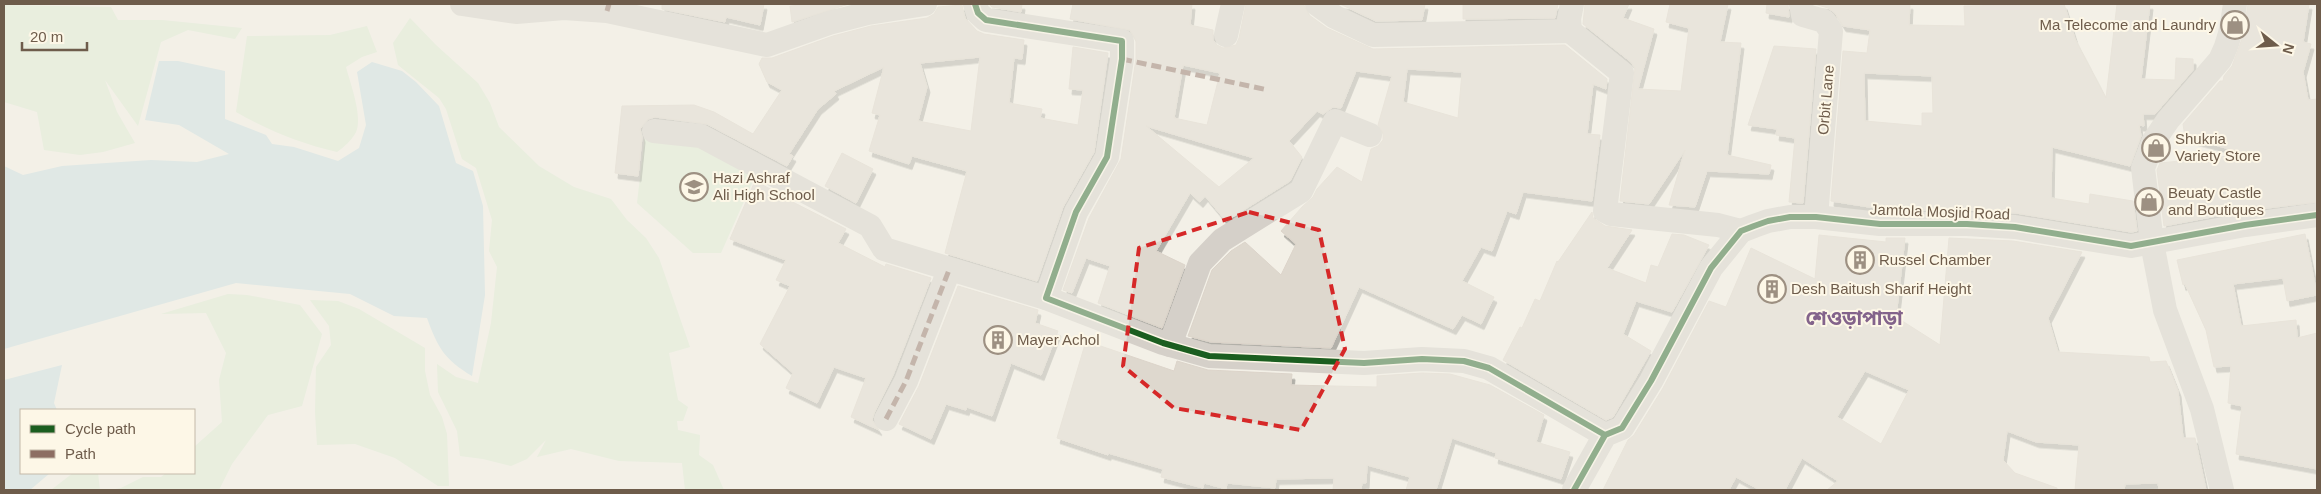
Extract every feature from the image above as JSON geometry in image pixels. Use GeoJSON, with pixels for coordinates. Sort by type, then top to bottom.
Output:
{"type":"FeatureCollection","features":[{"type":"Feature","properties":{"kind":"street"},"geometry":{"type":"LineString","coordinates":[[462,4],[516,12],[608,7],[767,45],[829,23],[868,13],[925,4]]}},
{"type":"Feature","properties":{"kind":"street"},"geometry":{"type":"LineString","coordinates":[[975,4],[978,13],[986,20],[1122,41],[1122,59],[1107,157],[1076,212],[1046,298]]}},
{"type":"Feature","properties":{"kind":"street"},"geometry":{"type":"LineString","coordinates":[[1226,35],[1233,4]]}},
{"type":"Feature","properties":{"kind":"street"},"geometry":{"type":"LineString","coordinates":[[1317,4],[1334,17],[1373,35],[1570,31],[1622,73],[1606,213],[1718,225],[1740,231],[1711,268],[1652,381],[1622,428],[1605,435],[1574,490]]}},
{"type":"Feature","properties":{"kind":"street"},"geometry":{"type":"LineString","coordinates":[[1570,31],[1569,19],[1572,4]]}},
{"type":"Feature","properties":{"kind":"street","name":"Orbit Lane"},"geometry":{"type":"LineString","coordinates":[[1801,4],[1803,15],[1824,21],[1831,31],[1816,217]]}},
{"type":"Feature","properties":{"kind":"street"},"geometry":{"type":"LineString","coordinates":[[2222,490],[2202,409],[2165,310],[2152,243],[2144,168],[2153,142],[2168,120],[2220,60],[2230,39],[2235,4]]}},
{"type":"Feature","properties":{"kind":"street"},"geometry":{"type":"LineString","coordinates":[[1170,345],[1200,262],[1222,240],[1301,191],[1335,121],[1370,135]]}},
{"type":"Feature","properties":{"kind":"street"},"geometry":{"type":"LineString","coordinates":[[654,131],[701,136],[870,226],[884,249],[1046,298],[1170,345],[1208,356],[1364,363],[1422,359],[1464,361],[1489,368],[1605,435]]}},
{"type":"Feature","properties":{"kind":"street","name":"Jamtola Mosjid Road"},"geometry":{"type":"LineString","coordinates":[[1740,231],[1768,221],[1816,217],[1880,224],[1967,224],[2015,227],[2131,246],[2245,225],[2317,215]]}},
{"type":"Feature","properties":{"kind":"street"},"geometry":{"type":"LineString","coordinates":[[886,419],[906,381],[950,270]]}},
{"type":"Feature","properties":{"kind":"highlighted area"},"geometry":{"type":"Polygon","coordinates":[[[1249,212],[1319,230],[1345,349],[1301,430],[1174,408],[1123,366],[1139,248],[1249,212]]]}},
{"type":"Feature","properties":{"kind":"green space"},"geometry":{"type":"Polygon","coordinates":[[[4,5],[111,7],[118,20],[162,20],[242,28],[235,39],[188,30],[161,42],[138,126],[105,80],[117,112],[135,143],[103,152],[80,155],[44,150],[37,112],[4,102],[4,5]]]}},
{"type":"Feature","properties":{"kind":"green space"},"geometry":{"type":"Polygon","coordinates":[[[410,18],[436,45],[478,83],[490,103],[499,127],[539,166],[574,187],[611,199],[627,220],[646,238],[659,258],[690,347],[669,353],[678,400],[688,407],[683,421],[677,421],[678,430],[700,435],[699,455],[713,465],[724,490],[685,490],[682,463],[619,461],[571,449],[537,457],[546,440],[527,459],[511,466],[460,456],[457,431],[438,392],[437,364],[456,377],[478,383],[491,323],[497,267],[489,251],[492,220],[476,168],[462,159],[446,109],[439,98],[398,65],[393,43],[410,18]]]}},
{"type":"Feature","properties":{"kind":"green space"},"geometry":{"type":"Polygon","coordinates":[[[367,26],[377,52],[362,57],[346,67],[357,109],[358,125],[352,138],[337,152],[285,136],[236,112],[247,36],[330,35],[367,26]]]}},
{"type":"Feature","properties":{"kind":"green space","name":"Hazi Ashraf Ali High School"},"geometry":{"type":"Polygon","coordinates":[[[645,135],[711,147],[757,172],[721,253],[693,253],[637,203],[645,135]]]}},
{"type":"Feature","properties":{"kind":"green space"},"geometry":{"type":"Polygon","coordinates":[[[228,294],[247,295],[300,305],[322,334],[302,406],[268,415],[232,464],[219,490],[110,490],[121,488],[143,477],[161,477],[165,474],[195,474],[195,446],[222,422],[219,380],[226,353],[206,313],[161,314],[228,294]]]}},
{"type":"Feature","properties":{"kind":"green space"},"geometry":{"type":"Polygon","coordinates":[[[310,300],[338,301],[359,309],[425,348],[425,371],[430,395],[442,417],[447,434],[449,486],[438,486],[395,458],[355,444],[317,445],[315,412],[316,367],[331,345],[329,326],[310,300]]]}},
{"type":"Feature","properties":{"kind":"green space"},"geometry":{"type":"Polygon","coordinates":[[[72,474],[98,474],[100,490],[51,490],[72,474]]]}},
{"type":"Feature","properties":{"kind":"shaded area"},"geometry":{"type":"Polygon","coordinates":[[[159,61],[178,61],[225,71],[225,119],[266,135],[272,144],[294,147],[338,161],[359,148],[366,125],[357,72],[372,62],[402,71],[416,82],[439,106],[456,163],[473,171],[483,206],[485,295],[472,376],[462,370],[443,352],[427,318],[394,316],[350,294],[236,283],[4,349],[4,166],[23,175],[62,166],[151,160],[197,162],[229,154],[179,125],[145,120],[159,61]]]}},
{"type":"Feature","properties":{"kind":"shaded area"},"geometry":{"type":"Polygon","coordinates":[[[62,365],[54,403],[57,409],[20,409],[20,474],[49,474],[30,490],[4,490],[4,380],[62,365]]]}},
{"type":"Feature","properties":{"kind":"building"},"geometry":{"type":"Polygon","coordinates":[[[662,4],[764,4],[760,25],[726,17],[725,22],[662,9],[662,4]]]}},
{"type":"Feature","properties":{"kind":"building"},"geometry":{"type":"Polygon","coordinates":[[[849,4],[792,22],[790,6],[849,4]]]}},
{"type":"Feature","properties":{"kind":"building"},"geometry":{"type":"Polygon","coordinates":[[[989,4],[1022,4],[1021,12],[992,7],[989,4]]]}},
{"type":"Feature","properties":{"kind":"building"},"geometry":{"type":"Polygon","coordinates":[[[1073,4],[1192,4],[1190,25],[1213,30],[1213,40],[1223,48],[1236,45],[1246,4],[1304,5],[1309,15],[1327,28],[1373,49],[1565,45],[1607,79],[1606,89],[1593,84],[1587,134],[1600,135],[1592,201],[1523,192],[1516,214],[1507,211],[1492,251],[1481,247],[1462,281],[1494,297],[1481,324],[1462,315],[1453,329],[1359,287],[1331,348],[1211,342],[1188,336],[1212,270],[1231,251],[1245,242],[1281,275],[1296,244],[1281,231],[1313,197],[1317,189],[1337,167],[1362,182],[1371,149],[1378,146],[1383,140],[1383,133],[1378,125],[1392,76],[1356,71],[1341,108],[1333,107],[1323,114],[1317,111],[1289,141],[1302,157],[1290,181],[1226,221],[1205,196],[1200,202],[1190,193],[1156,251],[1185,265],[1162,328],[1098,303],[1110,266],[1086,258],[1072,293],[1063,290],[1089,218],[1121,159],[1136,59],[1136,41],[1130,30],[1070,19],[1073,4]],[[1183,65],[1174,118],[1207,125],[1220,73],[1183,65]],[[1407,69],[1403,102],[1458,118],[1462,72],[1407,69]],[[1146,126],[1219,187],[1254,158],[1146,126]]]}},
{"type":"Feature","properties":{"kind":"building"},"geometry":{"type":"Polygon","coordinates":[[[1340,4],[1425,4],[1422,20],[1376,21],[1340,4]]]}},
{"type":"Feature","properties":{"kind":"building"},"geometry":{"type":"Polygon","coordinates":[[[1463,4],[1558,4],[1555,18],[1463,19],[1463,4]]]}},
{"type":"Feature","properties":{"kind":"building"},"geometry":{"type":"Polygon","coordinates":[[[1585,4],[1629,4],[1623,18],[1654,29],[1638,89],[1681,91],[1689,28],[1666,22],[1670,4],[1728,4],[1720,42],[1741,43],[1727,155],[1771,165],[1769,174],[1707,171],[1695,207],[1669,205],[1685,150],[1649,204],[1620,201],[1635,68],[1631,62],[1583,24],[1585,4]]]}},
{"type":"Feature","properties":{"kind":"building"},"geometry":{"type":"Polygon","coordinates":[[[1767,4],[1788,4],[1789,17],[1766,13],[1767,4]]]}},
{"type":"Feature","properties":{"kind":"building"},"geometry":{"type":"Polygon","coordinates":[[[1815,4],[1910,4],[1909,25],[1965,26],[1964,6],[2064,4],[2075,39],[2106,98],[2117,4],[2150,4],[2141,79],[2175,80],[2176,58],[2193,59],[2193,70],[2155,114],[2143,114],[2144,126],[2139,125],[2141,136],[2130,166],[2052,147],[2051,198],[2089,204],[2090,194],[2133,201],[2137,231],[2131,232],[2016,213],[1967,210],[1888,210],[1831,201],[1843,51],[1867,53],[1870,30],[1843,26],[1835,13],[1828,8],[1815,4]],[[1864,73],[1865,121],[1922,126],[1922,113],[1933,113],[1932,76],[1864,73]]]}},
{"type":"Feature","properties":{"kind":"building"},"geometry":{"type":"Polygon","coordinates":[[[2248,4],[2309,4],[2303,42],[2311,44],[2303,72],[2308,100],[2317,99],[2317,202],[2243,211],[2164,226],[2157,170],[2160,163],[2248,154],[2185,137],[2183,124],[2220,81],[2223,81],[2224,76],[2232,66],[2243,36],[2248,4]]]}},
{"type":"Feature","properties":{"kind":"building"},"geometry":{"type":"Polygon","coordinates":[[[962,5],[965,18],[977,31],[984,34],[1024,40],[1022,59],[1014,58],[1009,103],[1042,109],[1040,118],[1078,125],[1083,90],[1069,89],[1073,47],[1108,53],[1094,152],[1063,207],[1037,281],[945,253],[967,171],[912,156],[909,164],[869,151],[880,115],[872,113],[884,67],[834,91],[836,94],[818,109],[789,154],[793,156],[787,166],[707,124],[655,117],[648,119],[640,129],[642,137],[638,176],[615,173],[622,106],[694,105],[714,112],[753,134],[782,90],[767,82],[759,64],[762,58],[772,58],[833,36],[871,26],[927,18],[934,14],[938,7],[962,5]],[[980,57],[920,63],[927,87],[918,121],[971,131],[980,57]]]}},
{"type":"Feature","properties":{"kind":"building"},"geometry":{"type":"Polygon","coordinates":[[[1774,46],[1816,49],[1803,203],[1789,202],[1795,138],[1776,135],[1777,129],[1748,125],[1774,46]]]}},
{"type":"Feature","properties":{"kind":"building"},"geometry":{"type":"Polygon","coordinates":[[[842,153],[873,169],[856,203],[825,186],[842,153]]]}},
{"type":"Feature","properties":{"kind":"building"},"geometry":{"type":"Polygon","coordinates":[[[755,181],[846,229],[838,243],[885,267],[886,264],[931,278],[893,375],[874,413],[872,420],[879,430],[851,417],[866,378],[834,367],[817,403],[786,388],[793,373],[760,344],[790,286],[776,280],[786,260],[730,239],[755,181]]]}},
{"type":"Feature","properties":{"kind":"building"},"geometry":{"type":"Polygon","coordinates":[[[1592,212],[1593,218],[1605,226],[1632,230],[1607,268],[1646,283],[1651,265],[1658,267],[1672,234],[1684,235],[1709,245],[1672,312],[1636,301],[1623,334],[1651,351],[1613,417],[1606,420],[1503,360],[1520,327],[1522,328],[1535,299],[1540,301],[1557,261],[1592,212]]]}},
{"type":"Feature","properties":{"kind":"building"},"geometry":{"type":"Polygon","coordinates":[[[2305,234],[2317,295],[2287,301],[2283,278],[2233,284],[2241,326],[2296,320],[2297,338],[2317,333],[2317,469],[2236,454],[2242,406],[2228,403],[2231,366],[2214,367],[2206,330],[2185,284],[2183,285],[2177,260],[2305,234]]]}},
{"type":"Feature","properties":{"kind":"building"},"geometry":{"type":"Polygon","coordinates":[[[1819,235],[1886,242],[1886,238],[1905,238],[1896,317],[1940,345],[1949,238],[2013,241],[2082,252],[2048,318],[2058,352],[2149,357],[2150,362],[2166,361],[2178,391],[2183,438],[2195,438],[2206,490],[2159,490],[2158,483],[2125,484],[2124,490],[2075,490],[2079,445],[2036,442],[2007,431],[2003,460],[2015,473],[2057,488],[2057,490],[1827,490],[1838,481],[1802,458],[1785,490],[1760,490],[1736,477],[1729,490],[1603,490],[1628,440],[1634,435],[1663,388],[1709,301],[1726,307],[1751,248],[1815,279],[1819,235]],[[1865,371],[1837,417],[1881,444],[1909,390],[1865,371]]]}},
{"type":"Feature","properties":{"kind":"building"},"geometry":{"type":"Polygon","coordinates":[[[958,286],[1038,310],[1035,323],[1058,331],[1041,375],[1011,363],[992,416],[967,407],[966,410],[946,404],[931,439],[899,424],[919,386],[958,286]]]}},
{"type":"Feature","properties":{"kind":"building"},"geometry":{"type":"Polygon","coordinates":[[[1086,341],[1174,371],[1177,361],[1208,370],[1292,374],[1291,385],[1377,387],[1377,376],[1422,373],[1450,374],[1490,385],[1544,415],[1536,442],[1570,452],[1561,479],[1495,458],[1496,453],[1452,438],[1436,490],[1406,490],[1410,477],[1367,465],[1366,483],[1362,483],[1361,490],[1333,490],[1334,478],[1276,479],[1275,488],[1227,483],[1226,489],[1204,483],[1203,488],[1161,477],[1163,469],[1108,453],[1108,455],[1057,438],[1086,341]]]}},
{"type":"Feature","properties":{"kind":"marked path"},"geometry":{"type":"LineString","coordinates":[[607,11],[609,4]]}},
{"type":"Feature","properties":{"kind":"marked path"},"geometry":{"type":"LineString","coordinates":[[1122,59],[1268,90]]}},
{"type":"Feature","properties":{"kind":"marked path"},"geometry":{"type":"LineString","coordinates":[[886,419],[906,381],[949,270]]}},
{"type":"Feature","properties":{"kind":"cycle path"},"geometry":{"type":"LineString","coordinates":[[975,4],[978,13],[986,20],[1122,41],[1122,59],[1107,157],[1076,212],[1046,298],[1163,343],[1209,356],[1364,363],[1422,359],[1464,361],[1489,368],[1605,435]]}},
{"type":"Feature","properties":{"kind":"cycle path"},"geometry":{"type":"LineString","coordinates":[[1574,490],[1605,435],[1622,428],[1651,381],[1711,268],[1741,231],[1754,226],[1790,217],[1816,217],[1880,224],[1967,224],[2015,227],[2131,246],[2245,225],[2317,215]]}},
{"type":"Feature","properties":{"kind":"place","name":"Ma Telecome and Laundry"},"geometry":{"type":"Point","coordinates":[2235,25]}},
{"type":"Feature","properties":{"kind":"place","name":"Shukria Variety Store"},"geometry":{"type":"Point","coordinates":[2156,148]}},
{"type":"Feature","properties":{"kind":"place","name":"Hazi Ashraf Ali High School"},"geometry":{"type":"Point","coordinates":[694,187]}},
{"type":"Feature","properties":{"kind":"place","name":"Beuaty Castle and Boutiques"},"geometry":{"type":"Point","coordinates":[2149,202]}},
{"type":"Feature","properties":{"kind":"place","name":"Russel Chamber"},"geometry":{"type":"Point","coordinates":[1860,260]}},
{"type":"Feature","properties":{"kind":"place","name":"Desh Baitush Sharif Height"},"geometry":{"type":"Point","coordinates":[1772,289]}},
{"type":"Feature","properties":{"kind":"place","name":"Mayer Achol"},"geometry":{"type":"Point","coordinates":[998,340]}},
{"type":"Feature","properties":{"kind":"district","name":"শেওড়াপাড়া"},"geometry":{"type":"Point","coordinates":[1854,318]}}]}
